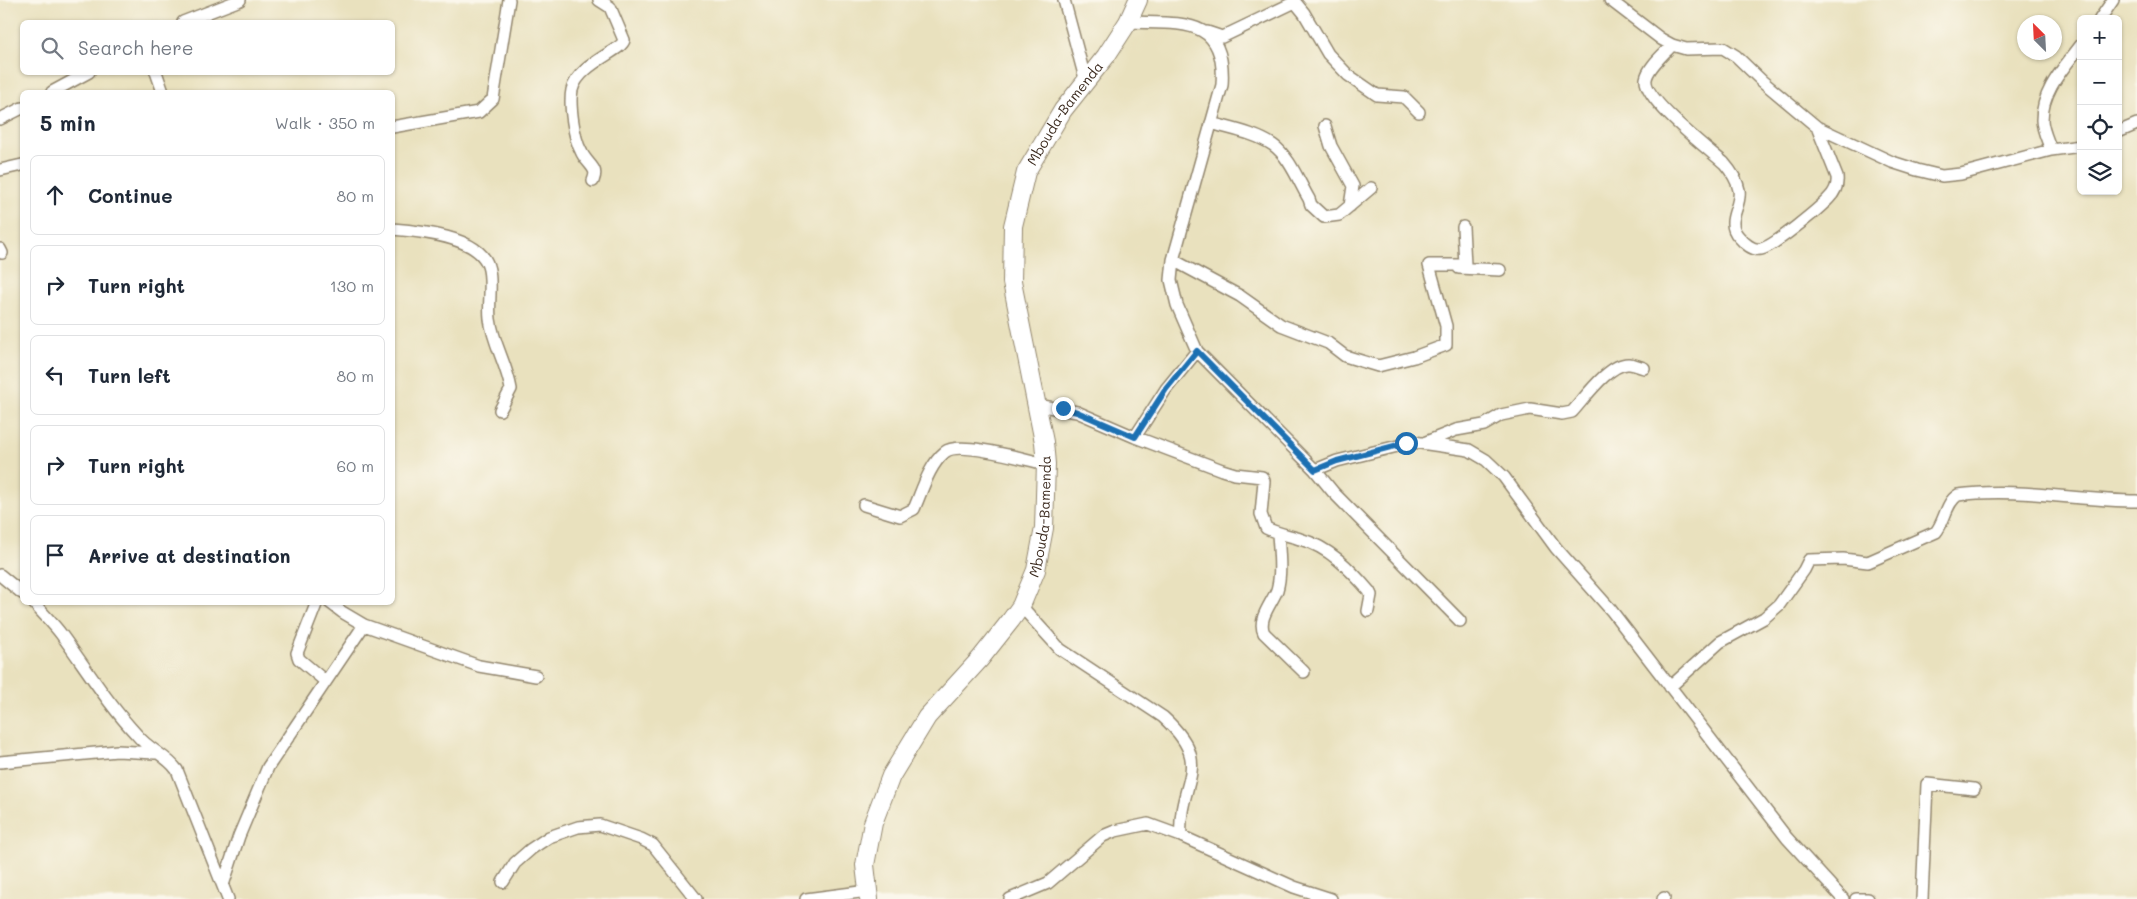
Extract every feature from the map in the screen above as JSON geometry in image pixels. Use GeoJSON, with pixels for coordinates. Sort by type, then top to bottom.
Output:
{"type":"FeatureCollection","features":[{"type":"Feature","properties":{"kind":"highway","name":"Mbouda-Bamenda"},"geometry":{"type":"LineString","coordinates":[[868,895],[865,866],[873,823],[891,776],[927,718],[980,659],[1021,606],[1036,570],[1044,528],[1046,464],[1037,405],[1012,282],[1013,226],[1026,172],[1063,110],[1106,56],[1128,22],[1138,0]]}},
{"type":"Feature","properties":{"kind":"street"},"geometry":{"type":"LineString","coordinates":[[188,20],[240,0]]}},
{"type":"Feature","properties":{"kind":"street"},"geometry":{"type":"LineString","coordinates":[[395,126],[479,112],[493,99],[509,0]]}},
{"type":"Feature","properties":{"kind":"street"},"geometry":{"type":"LineString","coordinates":[[593,181],[594,169],[586,162],[576,139],[572,92],[587,68],[620,46],[624,40],[610,7],[599,0]]}},
{"type":"Feature","properties":{"kind":"street"},"geometry":{"type":"LineString","coordinates":[[1064,0],[1086,82]]}},
{"type":"Feature","properties":{"kind":"street"},"geometry":{"type":"LineString","coordinates":[[1610,0],[1661,39],[1672,45],[1686,49],[1723,48],[1736,56],[1762,81],[1817,127],[1892,162],[1942,176],[1961,174],[2051,150],[2077,147]]}},
{"type":"Feature","properties":{"kind":"street"},"geometry":{"type":"LineString","coordinates":[[2103,15],[2113,0]]}},
{"type":"Feature","properties":{"kind":"street"},"geometry":{"type":"LineString","coordinates":[[1128,22],[1190,25],[1222,37],[1295,1],[1328,54],[1348,75],[1377,95],[1404,97],[1419,112]]}},
{"type":"Feature","properties":{"kind":"street"},"geometry":{"type":"LineString","coordinates":[[1207,32],[1220,52],[1223,68],[1222,85],[1172,260],[1171,280],[1177,305],[1197,351],[1460,621]]}},
{"type":"Feature","properties":{"kind":"street"},"geometry":{"type":"LineString","coordinates":[[1672,45],[1647,74],[1647,89],[1658,104],[1724,163],[1731,172],[1740,191],[1739,202],[1732,219],[1733,226],[1737,235],[1754,249],[1760,250],[1767,247],[1783,236],[1829,198],[1835,189],[1837,177],[1817,127]]}},
{"type":"Feature","properties":{"kind":"street"},"geometry":{"type":"LineString","coordinates":[[2051,150],[2042,121],[2047,95],[2051,85],[2077,50]]}},
{"type":"Feature","properties":{"kind":"street"},"geometry":{"type":"LineString","coordinates":[[56,90],[83,75]]}},
{"type":"Feature","properties":{"kind":"street"},"geometry":{"type":"LineString","coordinates":[[157,75],[162,90]]}},
{"type":"Feature","properties":{"kind":"street"},"geometry":{"type":"LineString","coordinates":[[0,119],[20,109]]}},
{"type":"Feature","properties":{"kind":"street"},"geometry":{"type":"LineString","coordinates":[[1211,123],[1262,139],[1274,146],[1282,154],[1311,205],[1324,218],[1339,215],[1371,188]]}},
{"type":"Feature","properties":{"kind":"street"},"geometry":{"type":"LineString","coordinates":[[2122,130],[2137,124]]}},
{"type":"Feature","properties":{"kind":"street"},"geometry":{"type":"LineString","coordinates":[[1325,126],[1331,146],[1353,186],[1350,206]]}},
{"type":"Feature","properties":{"kind":"street"},"geometry":{"type":"LineString","coordinates":[[0,170],[20,166]]}},
{"type":"Feature","properties":{"kind":"street"},"geometry":{"type":"LineString","coordinates":[[1429,266],[1465,265],[1463,227]]}},
{"type":"Feature","properties":{"kind":"street"},"geometry":{"type":"LineString","coordinates":[[395,229],[423,231],[470,245],[483,256],[488,266],[490,320],[511,389],[500,410]]}},
{"type":"Feature","properties":{"kind":"street"},"geometry":{"type":"LineString","coordinates":[[1172,260],[1240,296],[1295,332],[1328,343],[1344,356],[1378,366],[1414,357],[1446,345],[1446,326],[1429,266]]}},
{"type":"Feature","properties":{"kind":"street"},"geometry":{"type":"LineString","coordinates":[[1429,266],[1500,270]]}},
{"type":"Feature","properties":{"kind":"street"},"geometry":{"type":"LineString","coordinates":[[1135,437],[1166,389],[1197,351]]}},
{"type":"Feature","properties":{"kind":"street"},"geometry":{"type":"LineString","coordinates":[[1424,442],[1456,430],[1484,425],[1501,415],[1530,409],[1562,414],[1572,412],[1598,383],[1619,365],[1628,364],[1644,368]]}},
{"type":"Feature","properties":{"kind":"street"},"geometry":{"type":"LineString","coordinates":[[1037,405],[1077,412],[1135,437],[1222,470],[1235,474],[1262,477],[1264,482],[1262,514],[1266,528],[1278,534],[1301,539],[1324,549],[1347,566],[1371,595],[1368,611]]}},
{"type":"Feature","properties":{"kind":"street"},"geometry":{"type":"LineString","coordinates":[[1315,470],[1337,461],[1406,443],[1424,442],[1469,450],[1486,460],[1504,477],[1556,548],[1610,610],[1787,838],[1833,890],[1844,899]]}},
{"type":"Feature","properties":{"kind":"street"},"geometry":{"type":"LineString","coordinates":[[864,505],[900,516],[914,509],[934,464],[945,451],[954,447],[969,448],[1046,464]]}},
{"type":"Feature","properties":{"kind":"street"},"geometry":{"type":"LineString","coordinates":[[1670,687],[1720,642],[1764,618],[1779,605],[1804,570],[1808,560],[1843,559],[1868,562],[1936,532],[1942,525],[1952,499],[1958,495],[2048,494],[2100,500],[2137,501]]}},
{"type":"Feature","properties":{"kind":"street"},"geometry":{"type":"LineString","coordinates":[[1278,534],[1278,587],[1262,621],[1262,628],[1264,633],[1304,672]]}},
{"type":"Feature","properties":{"kind":"street"},"geometry":{"type":"LineString","coordinates":[[0,575],[20,591]]}},
{"type":"Feature","properties":{"kind":"street"},"geometry":{"type":"LineString","coordinates":[[36,605],[60,632],[98,688],[137,736],[154,753]]}},
{"type":"Feature","properties":{"kind":"street"},"geometry":{"type":"LineString","coordinates":[[316,605],[297,653],[299,659],[324,681]]}},
{"type":"Feature","properties":{"kind":"street"},"geometry":{"type":"LineString","coordinates":[[333,605],[364,625],[479,666],[536,676]]}},
{"type":"Feature","properties":{"kind":"street"},"geometry":{"type":"LineString","coordinates":[[1021,606],[1053,644],[1163,717],[1171,724],[1189,748],[1193,763],[1181,818],[1181,836]]}},
{"type":"Feature","properties":{"kind":"street"},"geometry":{"type":"LineString","coordinates":[[223,885],[239,836],[268,767],[324,681],[364,625]]}},
{"type":"Feature","properties":{"kind":"street"},"geometry":{"type":"LineString","coordinates":[[0,762],[117,752],[154,753],[168,759],[177,770],[228,899]]}},
{"type":"Feature","properties":{"kind":"street"},"geometry":{"type":"LineString","coordinates":[[1922,899],[1926,784],[1974,789]]}},
{"type":"Feature","properties":{"kind":"street"},"geometry":{"type":"LineString","coordinates":[[1010,899],[1048,883],[1099,840],[1115,831],[1148,824],[1181,836],[1294,887],[1331,899]]}},
{"type":"Feature","properties":{"kind":"street"},"geometry":{"type":"LineString","coordinates":[[503,882],[515,863],[549,837],[578,827],[600,826],[641,839],[653,845],[696,899]]}},
{"type":"Feature","properties":{"kind":"street"},"geometry":{"type":"LineString","coordinates":[[806,899],[868,895]]}},
{"type":"Feature","properties":{"kind":"street"},"geometry":{"type":"LineString","coordinates":[[1856,899],[1868,899]]}},
{"type":"Feature","properties":{"kind":"route"},"geometry":{"type":"LineString","coordinates":[[1063,408],[1077,412],[1135,437],[1166,389],[1197,351],[1315,470],[1337,461],[1406,443]]}}]}
